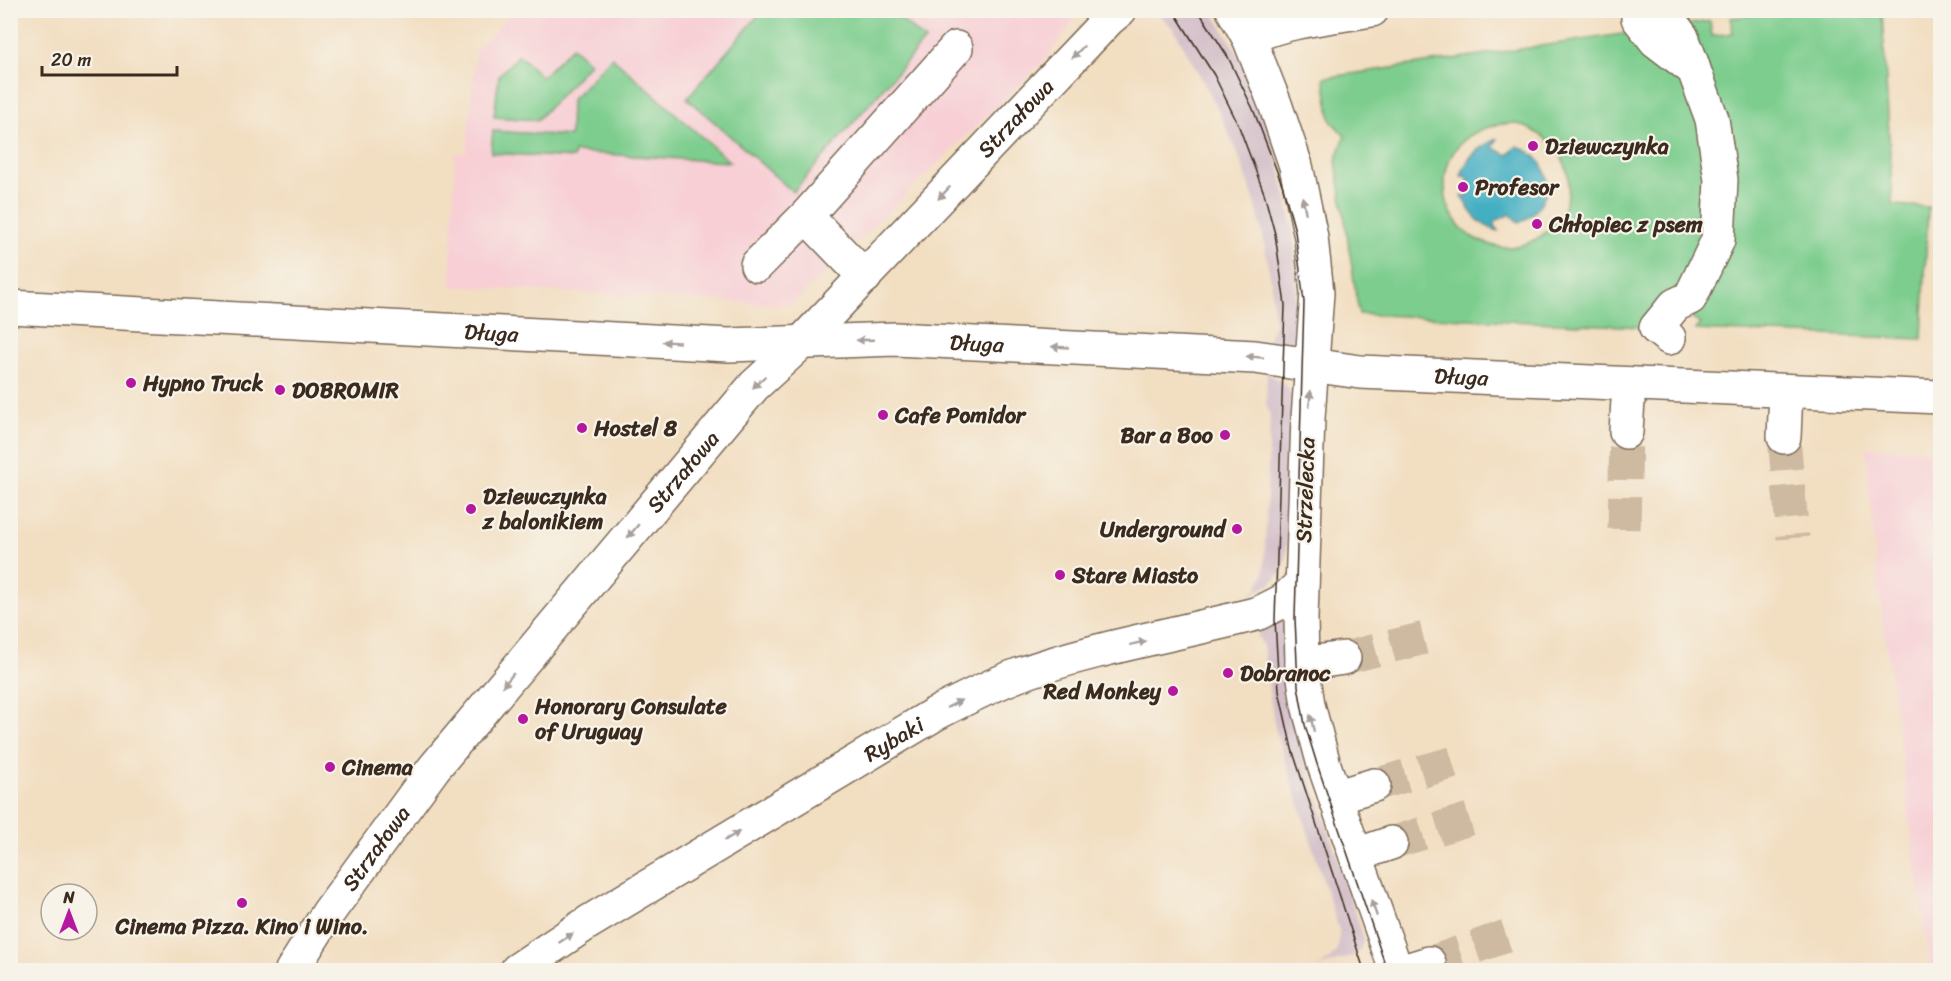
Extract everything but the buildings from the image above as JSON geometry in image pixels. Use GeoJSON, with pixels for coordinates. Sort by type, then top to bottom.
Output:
{"type":"FeatureCollection","features":[{"type":"Feature","properties":{"kind":"street","name":"Strzałowa"},"geometry":{"type":"LineString","coordinates":[[292,970],[328,913],[434,768],[754,386],[802,342],[1120,10]]}},
{"type":"Feature","properties":{"kind":"street","name":"Strzelecka"},"geometry":{"type":"LineString","coordinates":[[1233,10],[1249,38],[1275,104],[1296,166],[1311,237],[1317,292],[1308,418],[1302,583],[1302,664],[1311,724],[1356,855],[1399,967]]}},
{"type":"Feature","properties":{"kind":"street"},"geometry":{"type":"LineString","coordinates":[[1249,38],[1267,29],[1372,10]]}},
{"type":"Feature","properties":{"kind":"street"},"geometry":{"type":"LineString","coordinates":[[1652,16],[1656,41],[1694,70],[1712,119],[1721,180],[1718,240],[1690,298],[1675,305],[1656,328],[1669,338],[1667,385]]}},
{"type":"Feature","properties":{"kind":"street"},"geometry":{"type":"LineString","coordinates":[[757,265],[806,216],[956,48]]}},
{"type":"Feature","properties":{"kind":"street"},"geometry":{"type":"LineString","coordinates":[[806,216],[865,277]]}},
{"type":"Feature","properties":{"kind":"street","name":"Długa"},"geometry":{"type":"LineString","coordinates":[[10,307],[729,345],[895,339],[1255,357],[1360,372],[1941,397]]}},
{"type":"Feature","properties":{"kind":"street"},"geometry":{"type":"LineString","coordinates":[[1626,432],[1629,384]]}},
{"type":"Feature","properties":{"kind":"street"},"geometry":{"type":"LineString","coordinates":[[1784,437],[1786,391]]}},
{"type":"Feature","properties":{"kind":"street","name":"Rybaki"},"geometry":{"type":"LineString","coordinates":[[518,970],[620,904],[935,714],[976,693],[1064,660],[1259,613],[1283,601],[1302,583]]}},
{"type":"Feature","properties":{"kind":"street"},"geometry":{"type":"LineString","coordinates":[[1302,664],[1344,658]]}},
{"type":"Feature","properties":{"kind":"street"},"geometry":{"type":"LineString","coordinates":[[1335,797],[1374,785]]}},
{"type":"Feature","properties":{"kind":"street"},"geometry":{"type":"LineString","coordinates":[[1356,855],[1391,843]]}},
{"type":"Feature","properties":{"kind":"shaded area"},"geometry":{"type":"Polygon","coordinates":[[[514,11],[1080,11],[1048,57],[791,305],[451,286],[455,153],[466,153],[476,50],[514,11]]]}},
{"type":"Feature","properties":{"kind":"shaded area"},"geometry":{"type":"Polygon","coordinates":[[[1195,11],[1213,13],[1240,57],[1274,142],[1293,228],[1296,283],[1294,348],[1269,347],[1269,337],[1273,330],[1274,320],[1271,282],[1254,200],[1238,154],[1213,99],[1174,29],[1158,14],[1195,11]]]}},
{"type":"Feature","properties":{"kind":"shaded area"},"geometry":{"type":"Polygon","coordinates":[[[1267,372],[1287,386],[1292,396],[1286,559],[1281,572],[1271,584],[1246,597],[1256,590],[1264,574],[1270,416],[1266,403],[1267,372]]]}},
{"type":"Feature","properties":{"kind":"shaded area"},"geometry":{"type":"Polygon","coordinates":[[[1866,447],[1940,451],[1940,970],[1930,970],[1876,566],[1866,447]]]}},
{"type":"Feature","properties":{"kind":"shaded area"},"geometry":{"type":"Polygon","coordinates":[[[1286,613],[1293,712],[1300,743],[1363,936],[1363,943],[1359,951],[1353,956],[1318,967],[1336,952],[1339,930],[1275,728],[1263,647],[1258,636],[1258,627],[1286,613]]]}},
{"type":"Feature","properties":{"kind":"green space"},"geometry":{"type":"Polygon","coordinates":[[[763,10],[891,11],[925,40],[793,192],[687,98],[763,10]]]}},
{"type":"Feature","properties":{"kind":"green space"},"geometry":{"type":"Polygon","coordinates":[[[1781,11],[1882,11],[1893,205],[1928,207],[1922,339],[1696,330],[1700,324],[1683,312],[1643,327],[1359,314],[1336,161],[1345,136],[1331,121],[1324,78],[1710,21],[1712,36],[1733,33],[1731,18],[1781,11]],[[1515,123],[1484,129],[1461,143],[1447,166],[1445,181],[1446,198],[1450,210],[1464,231],[1474,238],[1502,247],[1528,243],[1548,229],[1563,209],[1568,186],[1564,161],[1547,139],[1515,123]]]}},
{"type":"Feature","properties":{"kind":"green space"},"geometry":{"type":"Polygon","coordinates":[[[572,47],[590,63],[537,120],[494,117],[499,75],[519,55],[542,77],[572,47]]]}},
{"type":"Feature","properties":{"kind":"green space"},"geometry":{"type":"Polygon","coordinates":[[[612,57],[730,162],[574,152],[573,158],[491,153],[493,131],[570,136],[571,100],[612,57]]]}},
{"type":"Feature","properties":{"kind":"water"},"geometry":{"type":"Polygon","coordinates":[[[1497,139],[1493,148],[1508,155],[1517,146],[1530,153],[1539,161],[1545,172],[1547,183],[1540,205],[1531,215],[1519,223],[1510,214],[1494,222],[1498,231],[1480,222],[1468,208],[1462,196],[1468,196],[1468,177],[1461,176],[1466,163],[1474,153],[1497,139]]]}},
{"type":"Feature","properties":{"kind":"tunnel"},"geometry":{"type":"LineString","coordinates":[[1624,529],[1626,432]]}},
{"type":"Feature","properties":{"kind":"tunnel"},"geometry":{"type":"LineString","coordinates":[[1784,437],[1793,538]]}},
{"type":"Feature","properties":{"kind":"tunnel"},"geometry":{"type":"LineString","coordinates":[[1344,658],[1425,638]]}},
{"type":"Feature","properties":{"kind":"tunnel"},"geometry":{"type":"LineString","coordinates":[[1374,785],[1462,760]]}},
{"type":"Feature","properties":{"kind":"tunnel"},"geometry":{"type":"LineString","coordinates":[[1391,843],[1476,817]]}},
{"type":"Feature","properties":{"kind":"tunnel"},"geometry":{"type":"LineString","coordinates":[[1429,963],[1521,931]]}},
{"type":"Feature","properties":{"kind":"tram line"},"geometry":{"type":"LineString","coordinates":[[1173,10],[1214,75],[1238,124],[1264,193],[1275,234],[1285,305],[1275,620],[1279,691],[1292,749],[1364,970]]}},
{"type":"Feature","properties":{"kind":"tram line"},"geometry":{"type":"LineString","coordinates":[[1198,10],[1228,57],[1253,109],[1283,187],[1295,231],[1304,302],[1295,618],[1298,686],[1305,725],[1317,764],[1387,970]]}},
{"type":"Feature","properties":{"kind":"place","name":"Dziewczynka"},"geometry":{"type":"Point","coordinates":[1533,146]}},
{"type":"Feature","properties":{"kind":"place","name":"Profesor"},"geometry":{"type":"Point","coordinates":[1463,187]}},
{"type":"Feature","properties":{"kind":"place","name":"Chłopiec z psem"},"geometry":{"type":"Point","coordinates":[1537,224]}},
{"type":"Feature","properties":{"kind":"place","name":"Hypno Truck"},"geometry":{"type":"Point","coordinates":[131,383]}},
{"type":"Feature","properties":{"kind":"place","name":"DOBROMIR"},"geometry":{"type":"Point","coordinates":[280,390]}},
{"type":"Feature","properties":{"kind":"place","name":"Cafe Pomidor"},"geometry":{"type":"Point","coordinates":[883,415]}},
{"type":"Feature","properties":{"kind":"place","name":"Hostel 8"},"geometry":{"type":"Point","coordinates":[582,428]}},
{"type":"Feature","properties":{"kind":"place","name":"Bar a Boo"},"geometry":{"type":"Point","coordinates":[1225,435]}},
{"type":"Feature","properties":{"kind":"place","name":"Dziewczynka z balonikiem"},"geometry":{"type":"Point","coordinates":[471,509]}},
{"type":"Feature","properties":{"kind":"place","name":"Underground"},"geometry":{"type":"Point","coordinates":[1237,529]}},
{"type":"Feature","properties":{"kind":"place","name":"Stare Miasto"},"geometry":{"type":"Point","coordinates":[1060,575]}},
{"type":"Feature","properties":{"kind":"place","name":"Dobranoc"},"geometry":{"type":"Point","coordinates":[1228,673]}},
{"type":"Feature","properties":{"kind":"place","name":"Red Monkey"},"geometry":{"type":"Point","coordinates":[1173,691]}},
{"type":"Feature","properties":{"kind":"place","name":"Honorary Consulate of Uruguay"},"geometry":{"type":"Point","coordinates":[523,719]}},
{"type":"Feature","properties":{"kind":"place","name":"Cinema"},"geometry":{"type":"Point","coordinates":[330,767]}},
{"type":"Feature","properties":{"kind":"place","name":"Cinema Pizza. Kino i Wino."},"geometry":{"type":"Point","coordinates":[242,903]}}]}
